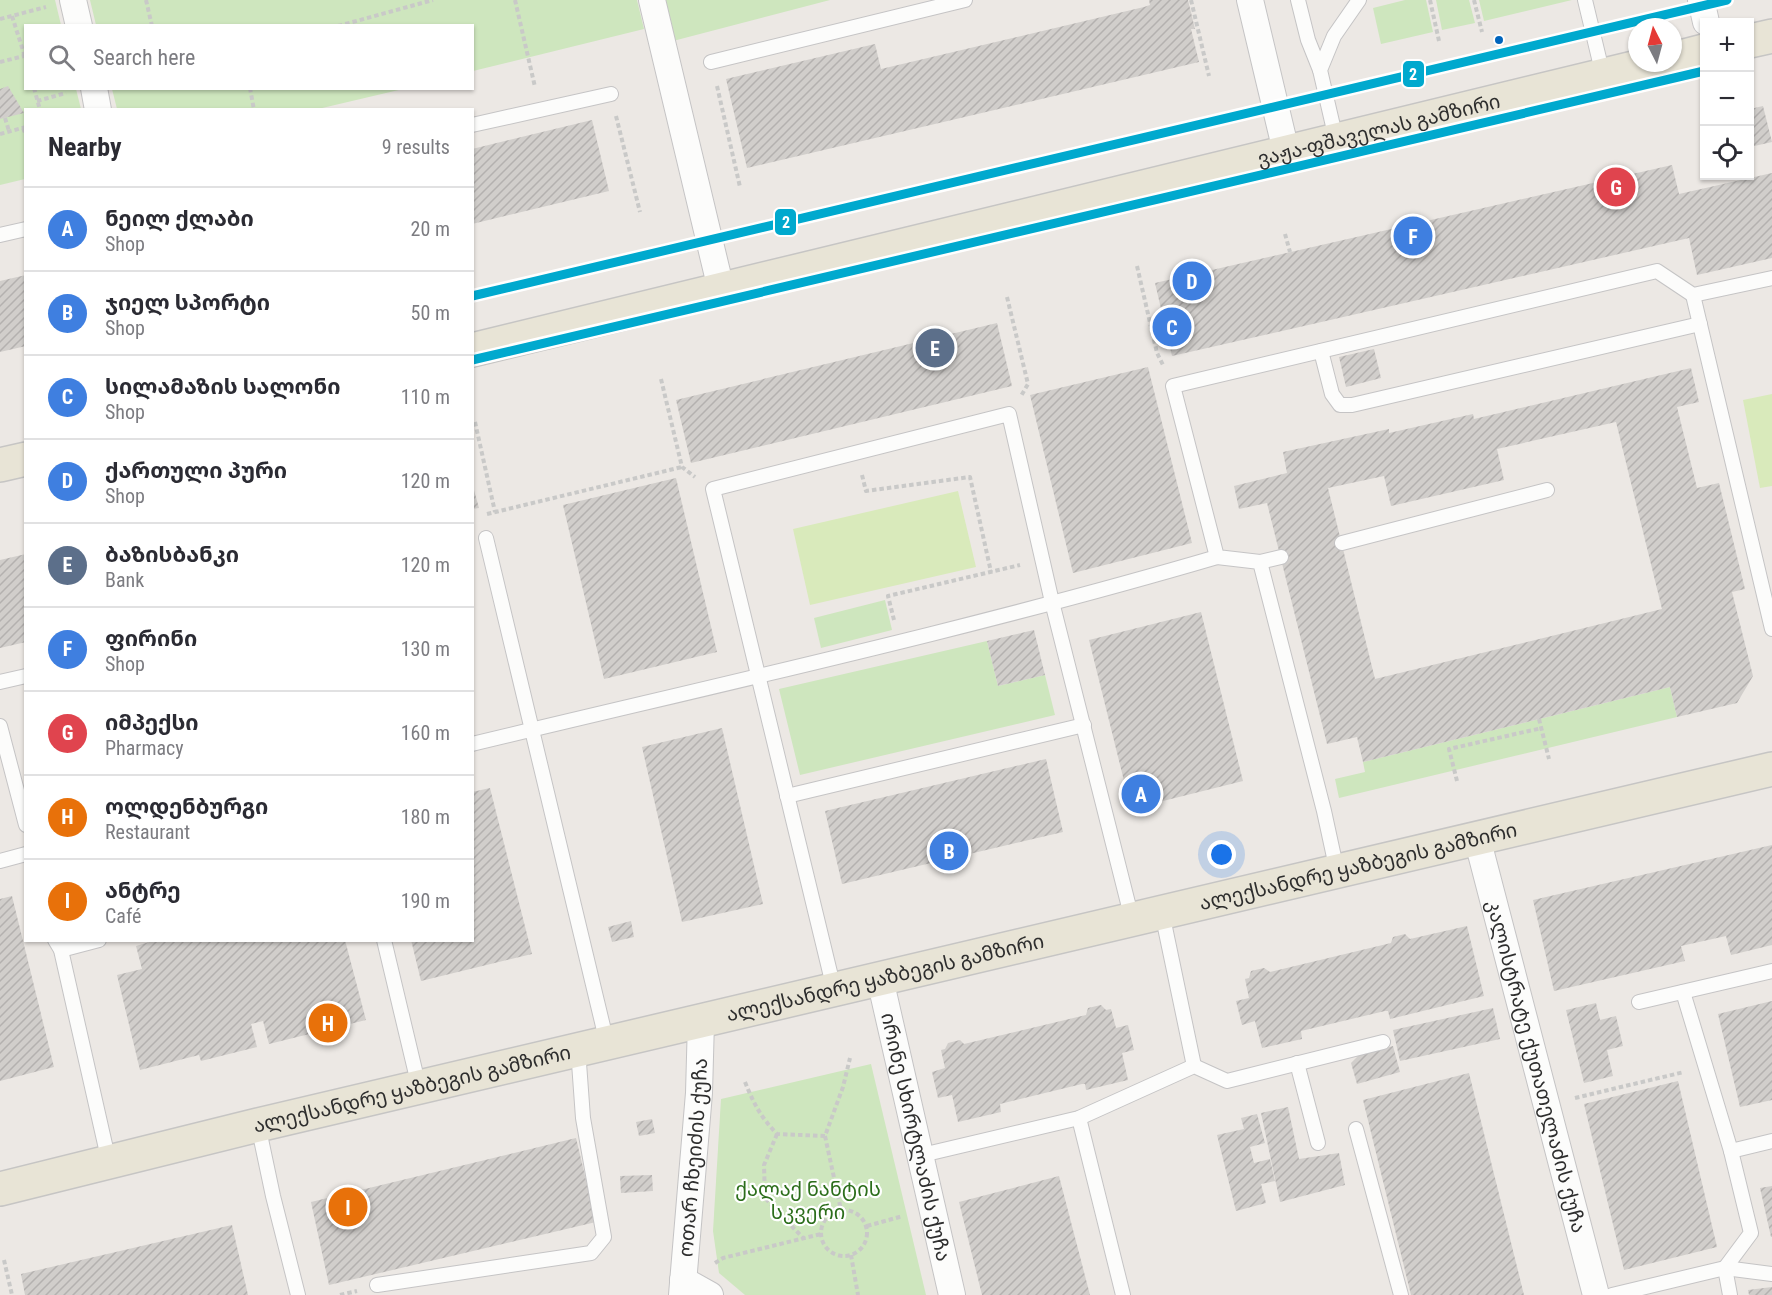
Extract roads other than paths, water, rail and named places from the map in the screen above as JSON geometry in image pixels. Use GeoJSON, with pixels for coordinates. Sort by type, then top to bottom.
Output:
{"type":"FeatureCollection","features":[{"type":"Feature","properties":{"kind":"main road"},"geometry":{"type":"LineString","coordinates":[[1754,40],[1772,36]]}},
{"type":"Feature","properties":{"kind":"main road"},"geometry":{"type":"LineString","coordinates":[[1682,57],[1700,52]]}},
{"type":"Feature","properties":{"kind":"main road","name":"ვაჟა-ფშაველას გამზირი"},"geometry":{"type":"LineString","coordinates":[[474,350],[1628,69]]}},
{"type":"Feature","properties":{"kind":"main road"},"geometry":{"type":"LineString","coordinates":[[0,465],[24,459]]}},
{"type":"Feature","properties":{"kind":"main road","name":"ალექსანდრე ყაზბეგის გამზირი"},"geometry":{"type":"LineString","coordinates":[[0,1189],[258,1125],[1772,769]]}},
{"type":"Feature","properties":{"kind":"street"},"geometry":{"type":"LineString","coordinates":[[652,0],[720,289]]}},
{"type":"Feature","properties":{"kind":"street"},"geometry":{"type":"LineString","coordinates":[[1250,0],[1286,151]]}},
{"type":"Feature","properties":{"kind":"street"},"geometry":{"type":"LineString","coordinates":[[1701,0],[1705,18]]}},
{"type":"Feature","properties":{"kind":"street"},"geometry":{"type":"LineString","coordinates":[[65,2],[78,24]]}},
{"type":"Feature","properties":{"kind":"street"},"geometry":{"type":"LineString","coordinates":[[94,90],[98,108]]}},
{"type":"Feature","properties":{"kind":"street","name":"კალისტრატე ქუთათელაძის ქუჩა"},"geometry":{"type":"LineString","coordinates":[[1477,838],[1596,1295]]}},
{"type":"Feature","properties":{"kind":"street","name":"ირინე სხირტლაძის ქუჩა"},"geometry":{"type":"LineString","coordinates":[[880,980],[922,1155],[952,1295]]}},
{"type":"Feature","properties":{"kind":"street","name":"ოთარ ჩხეიძის ქუჩა"},"geometry":{"type":"LineString","coordinates":[[683,1288],[699,1093],[701,1021]]}},
{"type":"Feature","properties":{"kind":"street"},"geometry":{"type":"LineString","coordinates":[[683,1288],[710,1295]]}},
{"type":"Feature","properties":{"kind":"lane"},"geometry":{"type":"LineString","coordinates":[[711,62],[965,0]]}},
{"type":"Feature","properties":{"kind":"lane"},"geometry":{"type":"LineString","coordinates":[[1298,0],[1308,40],[1320,70],[1336,139]]}},
{"type":"Feature","properties":{"kind":"lane"},"geometry":{"type":"LineString","coordinates":[[1320,70],[1334,36],[1359,0]]}},
{"type":"Feature","properties":{"kind":"lane"},"geometry":{"type":"LineString","coordinates":[[1585,0],[1603,75]]}},
{"type":"Feature","properties":{"kind":"lane"},"geometry":{"type":"LineString","coordinates":[[474,125],[611,94]]}},
{"type":"Feature","properties":{"kind":"lane"},"geometry":{"type":"LineString","coordinates":[[0,235],[24,229]]}},
{"type":"Feature","properties":{"kind":"lane"},"geometry":{"type":"LineString","coordinates":[[1217,557],[1173,386],[1658,271],[1694,295],[1767,585],[1772,629]]}},
{"type":"Feature","properties":{"kind":"lane"},"geometry":{"type":"LineString","coordinates":[[1694,295],[1772,278]]}},
{"type":"Feature","properties":{"kind":"lane"},"geometry":{"type":"LineString","coordinates":[[1321,351],[1332,394],[1340,405],[1352,405],[1700,324]]}},
{"type":"Feature","properties":{"kind":"lane"},"geometry":{"type":"LineString","coordinates":[[834,990],[713,489],[1009,414],[1052,602],[1084,725],[1194,1066],[1227,1081],[1383,1042]]}},
{"type":"Feature","properties":{"kind":"lane"},"geometry":{"type":"LineString","coordinates":[[1342,543],[1547,490]]}},
{"type":"Feature","properties":{"kind":"lane"},"geometry":{"type":"LineString","coordinates":[[377,1285],[591,1253],[604,1237],[583,1118],[593,1046],[532,729],[486,538]]}},
{"type":"Feature","properties":{"kind":"lane"},"geometry":{"type":"LineString","coordinates":[[474,744],[758,678],[1217,557],[1260,562],[1281,557]]}},
{"type":"Feature","properties":{"kind":"lane"},"geometry":{"type":"LineString","coordinates":[[1260,562],[1324,811],[1337,871]]}},
{"type":"Feature","properties":{"kind":"lane"},"geometry":{"type":"LineString","coordinates":[[0,682],[24,676]]}},
{"type":"Feature","properties":{"kind":"lane"},"geometry":{"type":"LineString","coordinates":[[787,796],[1084,725]]}},
{"type":"Feature","properties":{"kind":"lane"},"geometry":{"type":"LineString","coordinates":[[0,726],[24,817]]}},
{"type":"Feature","properties":{"kind":"lane"},"geometry":{"type":"LineString","coordinates":[[0,861],[24,855]]}},
{"type":"Feature","properties":{"kind":"lane"},"geometry":{"type":"LineString","coordinates":[[83,942],[58,945],[109,1162]]}},
{"type":"Feature","properties":{"kind":"lane"},"geometry":{"type":"LineString","coordinates":[[384,942],[419,1087]]}},
{"type":"Feature","properties":{"kind":"lane"},"geometry":{"type":"LineString","coordinates":[[1639,1002],[1772,971]]}},
{"type":"Feature","properties":{"kind":"lane"},"geometry":{"type":"LineString","coordinates":[[1683,992],[1731,1151],[1751,1233],[1725,1269],[1730,1295]]}},
{"type":"Feature","properties":{"kind":"lane"},"geometry":{"type":"LineString","coordinates":[[1297,1064],[1318,1143]]}},
{"type":"Feature","properties":{"kind":"lane"},"geometry":{"type":"LineString","coordinates":[[922,1155],[1078,1118],[1194,1066]]}},
{"type":"Feature","properties":{"kind":"lane"},"geometry":{"type":"LineString","coordinates":[[1078,1118],[1123,1295]]}},
{"type":"Feature","properties":{"kind":"lane"},"geometry":{"type":"LineString","coordinates":[[258,1125],[298,1295]]}},
{"type":"Feature","properties":{"kind":"lane"},"geometry":{"type":"LineString","coordinates":[[1356,1129],[1401,1295]]}},
{"type":"Feature","properties":{"kind":"lane"},"geometry":{"type":"LineString","coordinates":[[1731,1151],[1772,1141]]}},
{"type":"Feature","properties":{"kind":"lane"},"geometry":{"type":"LineString","coordinates":[[1611,1295],[1725,1269],[1772,1274]]}},
{"type":"Feature","properties":{"kind":"place","name":"იმპექსი"},"geometry":{"type":"Point","coordinates":[1616,187]}},
{"type":"Feature","properties":{"kind":"place","name":"ფირინი"},"geometry":{"type":"Point","coordinates":[1413,236]}},
{"type":"Feature","properties":{"kind":"place","name":"ქართული პური"},"geometry":{"type":"Point","coordinates":[1192,281]}},
{"type":"Feature","properties":{"kind":"place","name":"სილამაზის სალონი"},"geometry":{"type":"Point","coordinates":[1172,327]}},
{"type":"Feature","properties":{"kind":"place","name":"ბაზისბანკი"},"geometry":{"type":"Point","coordinates":[935,348]}},
{"type":"Feature","properties":{"kind":"place","name":"ნეილ ქლაბი"},"geometry":{"type":"Point","coordinates":[1141,794]}},
{"type":"Feature","properties":{"kind":"place","name":"ჯიელ სპორტი"},"geometry":{"type":"Point","coordinates":[949,851]}},
{"type":"Feature","properties":{"kind":"place","name":"ოლდენბურგი"},"geometry":{"type":"Point","coordinates":[328,1023]}},
{"type":"Feature","properties":{"kind":"place","name":"ანტრე"},"geometry":{"type":"Point","coordinates":[348,1207]}},
{"type":"Feature","properties":{"kind":"park label","name":"ქალაქ ნანტის სკვერი"},"geometry":{"type":"Point","coordinates":[808,1200]}}]}
